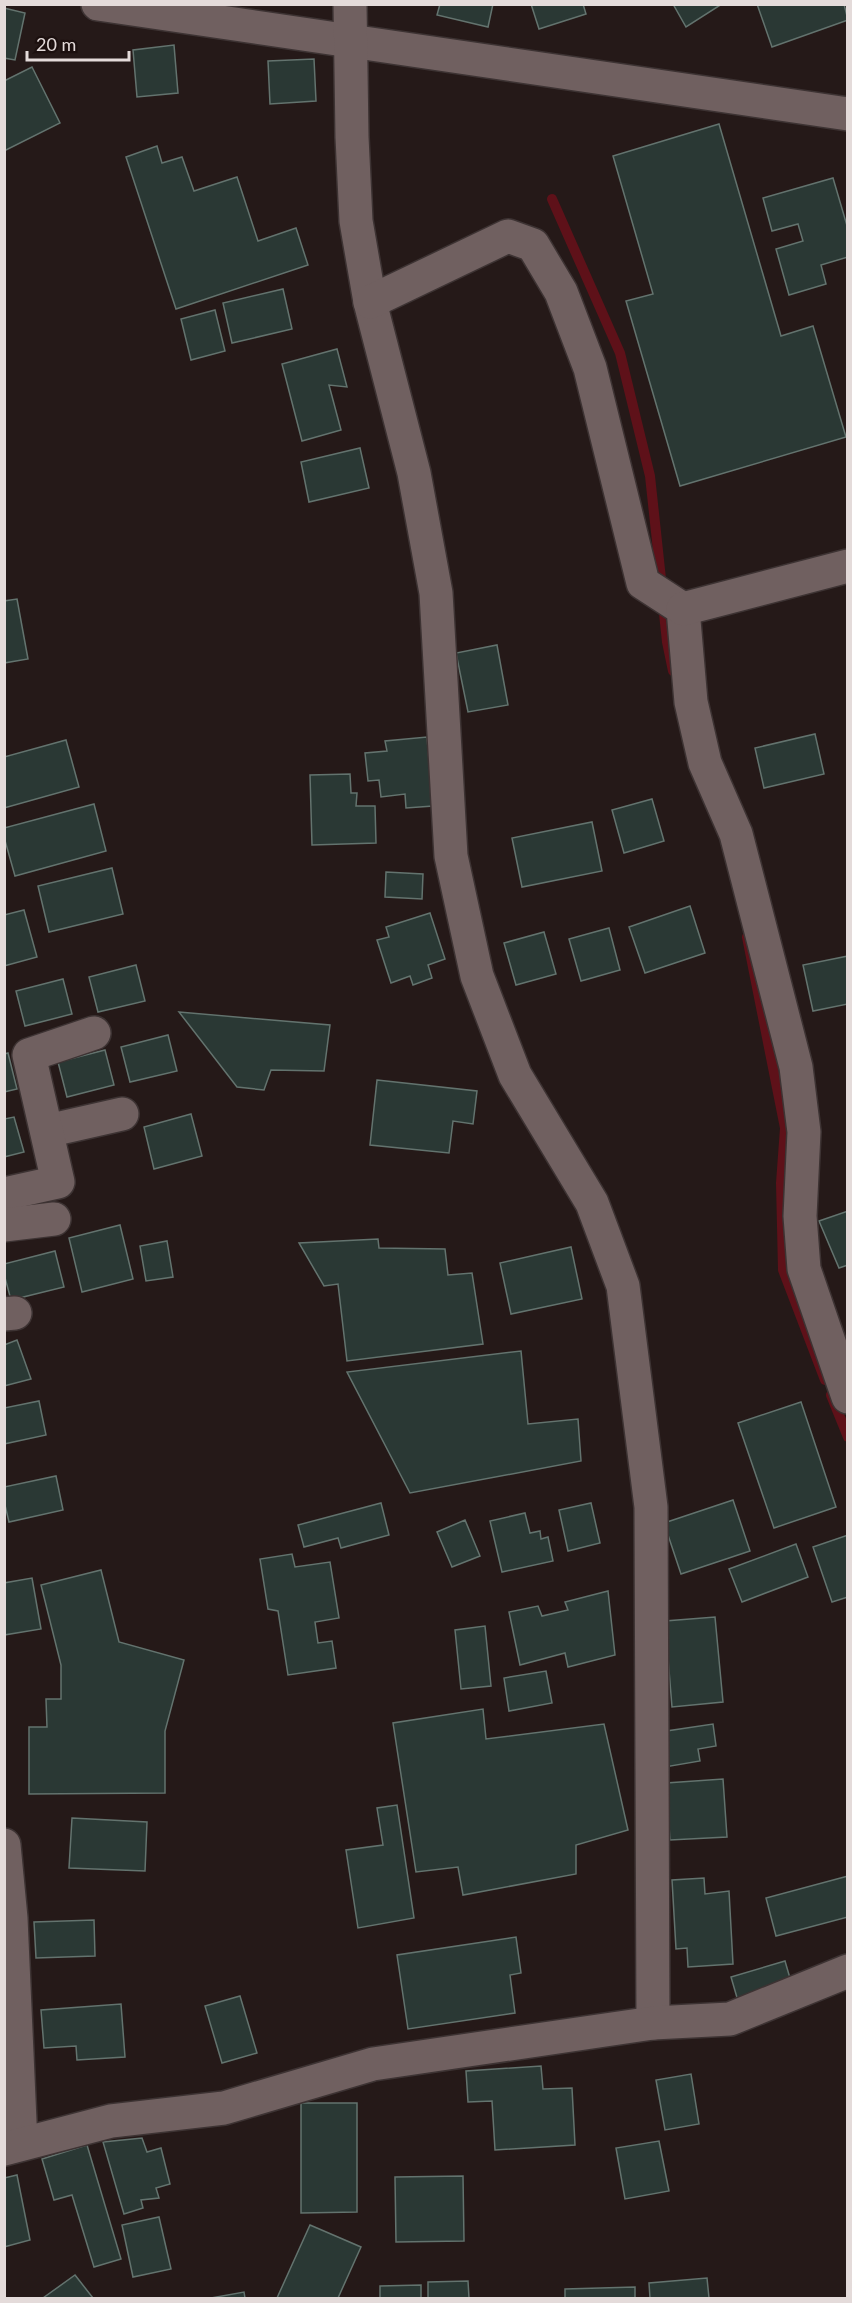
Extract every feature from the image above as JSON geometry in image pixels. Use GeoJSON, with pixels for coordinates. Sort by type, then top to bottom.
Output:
{"type":"FeatureCollection","features":[{"type":"Feature","properties":{"kind":"street"},"geometry":{"type":"LineString","coordinates":[[98,4],[848,114]]}},
{"type":"Feature","properties":{"kind":"street"},"geometry":{"type":"LineString","coordinates":[[350,4],[356,221],[370,302],[414,473],[436,593],[451,856],[477,976],[515,1075],[592,1203],[623,1286],[651,1507],[653,2023]]}},
{"type":"Feature","properties":{"kind":"street"},"geometry":{"type":"LineString","coordinates":[[370,302],[508,236],[533,245],[561,292],[590,368],[643,584],[683,609],[848,566]]}},
{"type":"Feature","properties":{"kind":"street"},"geometry":{"type":"LineString","coordinates":[[683,609],[691,702],[705,763],[736,834],[796,1067],[804,1132],[800,1216],[804,1269],[848,1397]]}},
{"type":"Feature","properties":{"kind":"street"},"geometry":{"type":"LineString","coordinates":[[4,1194],[58,1182],[29,1055],[94,1033]]}},
{"type":"Feature","properties":{"kind":"street"},"geometry":{"type":"LineString","coordinates":[[46,1131],[122,1114]]}},
{"type":"Feature","properties":{"kind":"street"},"geometry":{"type":"LineString","coordinates":[[4,1225],[54,1219]]}},
{"type":"Feature","properties":{"kind":"street"},"geometry":{"type":"LineString","coordinates":[[4,1845],[8,1918],[13,2146],[111,2121],[224,2108],[373,2064],[653,2023],[730,2019],[848,1971]]}},
{"type":"Feature","properties":{"kind":"building"},"geometry":{"type":"Polygon","coordinates":[[[440,4],[493,4],[488,27],[437,15],[440,4]]]}},
{"type":"Feature","properties":{"kind":"building"},"geometry":{"type":"Polygon","coordinates":[[[531,4],[583,4],[586,14],[539,29],[531,4]]]}},
{"type":"Feature","properties":{"kind":"building"},"geometry":{"type":"Polygon","coordinates":[[[673,4],[722,4],[686,27],[673,4]]]}},
{"type":"Feature","properties":{"kind":"building"},"geometry":{"type":"Polygon","coordinates":[[[757,4],[844,4],[848,20],[772,47],[757,4]]]}},
{"type":"Feature","properties":{"kind":"building"},"geometry":{"type":"Polygon","coordinates":[[[4,8],[25,13],[15,60],[4,58],[4,8]]]}},
{"type":"Feature","properties":{"kind":"building"},"geometry":{"type":"Polygon","coordinates":[[[174,45],[178,93],[137,97],[133,50],[174,45]]]}},
{"type":"Feature","properties":{"kind":"building"},"geometry":{"type":"Polygon","coordinates":[[[314,59],[316,101],[270,104],[268,61],[314,59]]]}},
{"type":"Feature","properties":{"kind":"building"},"geometry":{"type":"Polygon","coordinates":[[[32,67],[60,123],[4,151],[4,81],[32,67]]]}},
{"type":"Feature","properties":{"kind":"building"},"geometry":{"type":"Polygon","coordinates":[[[719,124],[781,336],[813,326],[846,437],[680,486],[626,301],[653,294],[613,156],[719,124]]]}},
{"type":"Feature","properties":{"kind":"building"},"geometry":{"type":"Polygon","coordinates":[[[157,146],[162,163],[182,157],[194,191],[237,177],[258,241],[296,228],[308,265],[176,309],[126,157],[157,146]]]}},
{"type":"Feature","properties":{"kind":"building"},"geometry":{"type":"Polygon","coordinates":[[[833,178],[848,229],[848,257],[821,265],[826,284],[789,295],[776,249],[803,241],[798,224],[772,231],[763,198],[833,178]]]}},
{"type":"Feature","properties":{"kind":"building"},"geometry":{"type":"Polygon","coordinates":[[[283,289],[292,329],[232,343],[223,303],[283,289]]]}},
{"type":"Feature","properties":{"kind":"building"},"geometry":{"type":"Polygon","coordinates":[[[215,310],[225,351],[191,360],[181,319],[215,310]]]}},
{"type":"Feature","properties":{"kind":"building"},"geometry":{"type":"Polygon","coordinates":[[[337,349],[347,387],[329,385],[341,430],[302,441],[282,364],[337,349]]]}},
{"type":"Feature","properties":{"kind":"building"},"geometry":{"type":"Polygon","coordinates":[[[360,448],[369,488],[309,502],[301,462],[360,448]]]}},
{"type":"Feature","properties":{"kind":"building"},"geometry":{"type":"Polygon","coordinates":[[[17,599],[28,659],[4,663],[4,601],[17,599]]]}},
{"type":"Feature","properties":{"kind":"building"},"geometry":{"type":"Polygon","coordinates":[[[497,645],[508,705],[468,712],[456,653],[497,645]]]}},
{"type":"Feature","properties":{"kind":"building"},"geometry":{"type":"Polygon","coordinates":[[[815,734],[824,774],[764,788],[755,748],[815,734]]]}},
{"type":"Feature","properties":{"kind":"building"},"geometry":{"type":"Polygon","coordinates":[[[427,737],[433,806],[406,808],[405,794],[381,797],[379,780],[368,781],[365,753],[387,751],[385,741],[427,737]]]}},
{"type":"Feature","properties":{"kind":"building"},"geometry":{"type":"Polygon","coordinates":[[[66,740],[79,787],[4,808],[4,757],[66,740]]]}},
{"type":"Feature","properties":{"kind":"building"},"geometry":{"type":"Polygon","coordinates":[[[350,774],[351,793],[357,793],[356,806],[375,806],[376,843],[312,845],[310,775],[350,774]]]}},
{"type":"Feature","properties":{"kind":"building"},"geometry":{"type":"Polygon","coordinates":[[[652,799],[664,841],[624,853],[612,810],[652,799]]]}},
{"type":"Feature","properties":{"kind":"building"},"geometry":{"type":"Polygon","coordinates":[[[94,804],[106,851],[15,876],[4,837],[4,828],[94,804]]]}},
{"type":"Feature","properties":{"kind":"building"},"geometry":{"type":"Polygon","coordinates":[[[592,822],[602,871],[522,887],[512,838],[592,822]]]}},
{"type":"Feature","properties":{"kind":"building"},"geometry":{"type":"Polygon","coordinates":[[[112,868],[123,914],[49,932],[38,886],[112,868]]]}},
{"type":"Feature","properties":{"kind":"building"},"geometry":{"type":"Polygon","coordinates":[[[386,872],[423,874],[422,899],[385,897],[386,872]]]}},
{"type":"Feature","properties":{"kind":"building"},"geometry":{"type":"Polygon","coordinates":[[[690,906],[705,953],[645,973],[629,927],[690,906]]]}},
{"type":"Feature","properties":{"kind":"building"},"geometry":{"type":"Polygon","coordinates":[[[24,910],[37,957],[4,966],[4,915],[24,910]]]}},
{"type":"Feature","properties":{"kind":"building"},"geometry":{"type":"Polygon","coordinates":[[[430,913],[445,959],[428,965],[432,978],[413,985],[410,976],[391,983],[377,940],[389,937],[386,927],[430,913]]]}},
{"type":"Feature","properties":{"kind":"building"},"geometry":{"type":"Polygon","coordinates":[[[609,928],[620,970],[581,981],[569,939],[609,928]]]}},
{"type":"Feature","properties":{"kind":"building"},"geometry":{"type":"Polygon","coordinates":[[[544,932],[556,974],[516,985],[504,943],[544,932]]]}},
{"type":"Feature","properties":{"kind":"building"},"geometry":{"type":"Polygon","coordinates":[[[848,956],[848,1004],[813,1011],[803,965],[848,956]]]}},
{"type":"Feature","properties":{"kind":"building"},"geometry":{"type":"Polygon","coordinates":[[[136,965],[145,1001],[98,1012],[89,977],[136,965]]]}},
{"type":"Feature","properties":{"kind":"building"},"geometry":{"type":"Polygon","coordinates":[[[63,979],[72,1014],[25,1026],[16,991],[63,979]]]}},
{"type":"Feature","properties":{"kind":"building"},"geometry":{"type":"Polygon","coordinates":[[[179,1012],[330,1025],[324,1071],[271,1070],[264,1090],[237,1087],[179,1012]]]}},
{"type":"Feature","properties":{"kind":"building"},"geometry":{"type":"Polygon","coordinates":[[[168,1035],[177,1071],[130,1082],[121,1047],[168,1035]]]}},
{"type":"Feature","properties":{"kind":"building"},"geometry":{"type":"Polygon","coordinates":[[[105,1050],[114,1085],[67,1097],[58,1062],[105,1050]]]}},
{"type":"Feature","properties":{"kind":"building"},"geometry":{"type":"Polygon","coordinates":[[[8,1053],[17,1089],[4,1092],[4,1054],[8,1053]]]}},
{"type":"Feature","properties":{"kind":"building"},"geometry":{"type":"Polygon","coordinates":[[[377,1080],[477,1091],[473,1124],[453,1121],[449,1153],[370,1145],[377,1080]]]}},
{"type":"Feature","properties":{"kind":"building"},"geometry":{"type":"Polygon","coordinates":[[[191,1114],[202,1156],[154,1169],[144,1127],[191,1114]]]}},
{"type":"Feature","properties":{"kind":"building"},"geometry":{"type":"Polygon","coordinates":[[[14,1117],[24,1152],[4,1157],[4,1119],[14,1117]]]}},
{"type":"Feature","properties":{"kind":"building"},"geometry":{"type":"Polygon","coordinates":[[[848,1211],[848,1265],[839,1268],[819,1221],[848,1211]]]}},
{"type":"Feature","properties":{"kind":"building"},"geometry":{"type":"Polygon","coordinates":[[[120,1225],[133,1279],[82,1292],[69,1238],[120,1225]]]}},
{"type":"Feature","properties":{"kind":"building"},"geometry":{"type":"Polygon","coordinates":[[[378,1239],[379,1248],[445,1249],[448,1275],[472,1273],[483,1344],[347,1361],[338,1284],[324,1286],[299,1243],[378,1239]]]}},
{"type":"Feature","properties":{"kind":"building"},"geometry":{"type":"Polygon","coordinates":[[[167,1241],[173,1277],[146,1281],[140,1246],[167,1241]]]}},
{"type":"Feature","properties":{"kind":"building"},"geometry":{"type":"Polygon","coordinates":[[[571,1247],[582,1299],[511,1314],[500,1263],[571,1247]]]}},
{"type":"Feature","properties":{"kind":"building"},"geometry":{"type":"Polygon","coordinates":[[[55,1251],[64,1287],[11,1300],[4,1274],[4,1264],[55,1251]]]}},
{"type":"Feature","properties":{"kind":"building"},"geometry":{"type":"Polygon","coordinates":[[[17,1340],[31,1379],[4,1386],[4,1345],[17,1340]]]}},
{"type":"Feature","properties":{"kind":"building"},"geometry":{"type":"Polygon","coordinates":[[[521,1351],[528,1424],[578,1419],[581,1461],[410,1493],[347,1372],[521,1351]]]}},
{"type":"Feature","properties":{"kind":"building"},"geometry":{"type":"Polygon","coordinates":[[[39,1401],[46,1435],[4,1444],[4,1408],[39,1401]]]}},
{"type":"Feature","properties":{"kind":"building"},"geometry":{"type":"Polygon","coordinates":[[[801,1402],[836,1507],[774,1528],[738,1423],[801,1402]]]}},
{"type":"Feature","properties":{"kind":"building"},"geometry":{"type":"Polygon","coordinates":[[[56,1476],[63,1510],[9,1522],[4,1501],[4,1487],[56,1476]]]}},
{"type":"Feature","properties":{"kind":"building"},"geometry":{"type":"Polygon","coordinates":[[[733,1500],[750,1551],[681,1574],[664,1523],[733,1500]]]}},
{"type":"Feature","properties":{"kind":"building"},"geometry":{"type":"Polygon","coordinates":[[[381,1503],[389,1535],[341,1548],[338,1538],[304,1547],[298,1525],[381,1503]]]}},
{"type":"Feature","properties":{"kind":"building"},"geometry":{"type":"Polygon","coordinates":[[[591,1503],[600,1543],[568,1551],[559,1510],[591,1503]]]}},
{"type":"Feature","properties":{"kind":"building"},"geometry":{"type":"Polygon","coordinates":[[[525,1513],[530,1533],[540,1531],[541,1539],[548,1537],[553,1561],[502,1572],[490,1521],[525,1513]]]}},
{"type":"Feature","properties":{"kind":"building"},"geometry":{"type":"Polygon","coordinates":[[[465,1520],[480,1556],[452,1567],[437,1532],[465,1520]]]}},
{"type":"Feature","properties":{"kind":"building"},"geometry":{"type":"Polygon","coordinates":[[[848,1535],[848,1597],[832,1602],[813,1547],[848,1535]]]}},
{"type":"Feature","properties":{"kind":"building"},"geometry":{"type":"Polygon","coordinates":[[[796,1544],[808,1577],[742,1602],[729,1569],[796,1544]]]}},
{"type":"Feature","properties":{"kind":"building"},"geometry":{"type":"Polygon","coordinates":[[[292,1554],[295,1567],[330,1562],[339,1618],[315,1622],[318,1643],[332,1641],[336,1668],[288,1675],[278,1611],[268,1609],[260,1559],[292,1554]]]}},
{"type":"Feature","properties":{"kind":"building"},"geometry":{"type":"Polygon","coordinates":[[[101,1570],[119,1642],[184,1660],[165,1731],[165,1793],[29,1794],[29,1727],[47,1727],[46,1699],[61,1699],[61,1665],[41,1585],[101,1570]]]}},
{"type":"Feature","properties":{"kind":"building"},"geometry":{"type":"Polygon","coordinates":[[[32,1578],[41,1629],[4,1635],[4,1583],[32,1578]]]}},
{"type":"Feature","properties":{"kind":"building"},"geometry":{"type":"Polygon","coordinates":[[[608,1591],[615,1655],[568,1667],[565,1653],[520,1665],[509,1612],[538,1606],[542,1616],[568,1610],[565,1602],[608,1591]]]}},
{"type":"Feature","properties":{"kind":"building"},"geometry":{"type":"Polygon","coordinates":[[[715,1617],[723,1702],[672,1707],[665,1621],[715,1617]]]}},
{"type":"Feature","properties":{"kind":"building"},"geometry":{"type":"Polygon","coordinates":[[[485,1626],[491,1686],[461,1689],[455,1630],[485,1626]]]}},
{"type":"Feature","properties":{"kind":"building"},"geometry":{"type":"Polygon","coordinates":[[[546,1671],[552,1703],[509,1711],[504,1678],[546,1671]]]}},
{"type":"Feature","properties":{"kind":"building"},"geometry":{"type":"Polygon","coordinates":[[[483,1709],[486,1739],[604,1724],[628,1830],[576,1845],[576,1874],[463,1895],[458,1867],[416,1872],[393,1723],[483,1709]]]}},
{"type":"Feature","properties":{"kind":"building"},"geometry":{"type":"Polygon","coordinates":[[[713,1724],[716,1746],[698,1749],[700,1761],[665,1767],[660,1732],[713,1724]]]}},
{"type":"Feature","properties":{"kind":"building"},"geometry":{"type":"Polygon","coordinates":[[[723,1779],[727,1837],[670,1840],[666,1783],[723,1779]]]}},
{"type":"Feature","properties":{"kind":"building"},"geometry":{"type":"Polygon","coordinates":[[[397,1805],[414,1918],[358,1928],[346,1850],[383,1845],[377,1808],[397,1805]]]}},
{"type":"Feature","properties":{"kind":"building"},"geometry":{"type":"Polygon","coordinates":[[[72,1818],[147,1822],[145,1871],[69,1868],[72,1818]]]}},
{"type":"Feature","properties":{"kind":"building"},"geometry":{"type":"Polygon","coordinates":[[[848,1876],[848,1917],[776,1936],[766,1898],[848,1876]]]}},
{"type":"Feature","properties":{"kind":"building"},"geometry":{"type":"Polygon","coordinates":[[[704,1878],[705,1894],[729,1891],[733,1964],[688,1967],[687,1948],[676,1949],[672,1880],[704,1878]]]}},
{"type":"Feature","properties":{"kind":"building"},"geometry":{"type":"Polygon","coordinates":[[[94,1920],[95,1956],[36,1958],[34,1922],[94,1920]]]}},
{"type":"Feature","properties":{"kind":"building"},"geometry":{"type":"Polygon","coordinates":[[[516,1937],[521,1973],[510,1975],[515,2013],[408,2029],[397,1955],[516,1937]]]}},
{"type":"Feature","properties":{"kind":"building"},"geometry":{"type":"Polygon","coordinates":[[[785,1961],[792,1985],[738,2001],[731,1977],[785,1961]]]}},
{"type":"Feature","properties":{"kind":"building"},"geometry":{"type":"Polygon","coordinates":[[[240,1996],[257,2053],[222,2063],[205,2006],[240,1996]]]}},
{"type":"Feature","properties":{"kind":"building"},"geometry":{"type":"Polygon","coordinates":[[[121,2004],[125,2057],[77,2060],[76,2046],[44,2048],[41,2010],[121,2004]]]}},
{"type":"Feature","properties":{"kind":"building"},"geometry":{"type":"Polygon","coordinates":[[[541,2066],[543,2089],[572,2088],[575,2145],[495,2150],[492,2101],[468,2102],[466,2071],[541,2066]]]}},
{"type":"Feature","properties":{"kind":"building"},"geometry":{"type":"Polygon","coordinates":[[[691,2074],[699,2124],[665,2130],[656,2080],[691,2074]]]}},
{"type":"Feature","properties":{"kind":"building"},"geometry":{"type":"Polygon","coordinates":[[[301,2103],[357,2103],[357,2212],[301,2213],[301,2103]]]}},
{"type":"Feature","properties":{"kind":"building"},"geometry":{"type":"Polygon","coordinates":[[[142,2138],[147,2152],[161,2148],[170,2184],[156,2188],[159,2198],[141,2200],[143,2208],[124,2214],[103,2142],[142,2138]]]}},
{"type":"Feature","properties":{"kind":"building"},"geometry":{"type":"Polygon","coordinates":[[[659,2141],[669,2191],[625,2199],[616,2148],[659,2141]]]}},
{"type":"Feature","properties":{"kind":"building"},"geometry":{"type":"Polygon","coordinates":[[[87,2145],[121,2259],[94,2267],[72,2195],[54,2200],[42,2159],[87,2145]]]}},
{"type":"Feature","properties":{"kind":"building"},"geometry":{"type":"Polygon","coordinates":[[[17,2175],[30,2240],[4,2247],[4,2178],[17,2175]]]}},
{"type":"Feature","properties":{"kind":"building"},"geometry":{"type":"Polygon","coordinates":[[[463,2176],[464,2241],[396,2242],[395,2177],[463,2176]]]}},
{"type":"Feature","properties":{"kind":"building"},"geometry":{"type":"Polygon","coordinates":[[[159,2217],[171,2269],[133,2277],[122,2225],[159,2217]]]}},
{"type":"Feature","properties":{"kind":"building"},"geometry":{"type":"Polygon","coordinates":[[[310,2225],[361,2247],[338,2298],[277,2298],[310,2225]]]}},
{"type":"Feature","properties":{"kind":"building"},"geometry":{"type":"Polygon","coordinates":[[[75,2275],[93,2298],[43,2298],[75,2275]]]}},
{"type":"Feature","properties":{"kind":"building"},"geometry":{"type":"Polygon","coordinates":[[[707,2278],[709,2298],[650,2298],[649,2283],[707,2278]]]}},
{"type":"Feature","properties":{"kind":"building"},"geometry":{"type":"Polygon","coordinates":[[[468,2281],[469,2298],[428,2298],[428,2282],[468,2281]]]}},
{"type":"Feature","properties":{"kind":"building"},"geometry":{"type":"Polygon","coordinates":[[[421,2285],[421,2298],[380,2298],[380,2286],[421,2285]]]}},
{"type":"Feature","properties":{"kind":"building"},"geometry":{"type":"Polygon","coordinates":[[[635,2287],[635,2298],[565,2298],[565,2289],[635,2287]]]}},
{"type":"Feature","properties":{"kind":"building"},"geometry":{"type":"Polygon","coordinates":[[[244,2292],[245,2298],[211,2298],[244,2292]]]}},
{"type":"Feature","properties":{"kind":"waterway"},"geometry":{"type":"LineString","coordinates":[[552,199],[620,353],[650,476],[662,588]]}},
{"type":"Feature","properties":{"kind":"waterway"},"geometry":{"type":"LineString","coordinates":[[663,604],[673,671]]}},
{"type":"Feature","properties":{"kind":"waterway"},"geometry":{"type":"LineString","coordinates":[[747,937],[785,1128],[781,1183],[783,1270],[825,1380]]}},
{"type":"Feature","properties":{"kind":"waterway"},"geometry":{"type":"LineString","coordinates":[[831,1395],[848,1437]]}}]}
